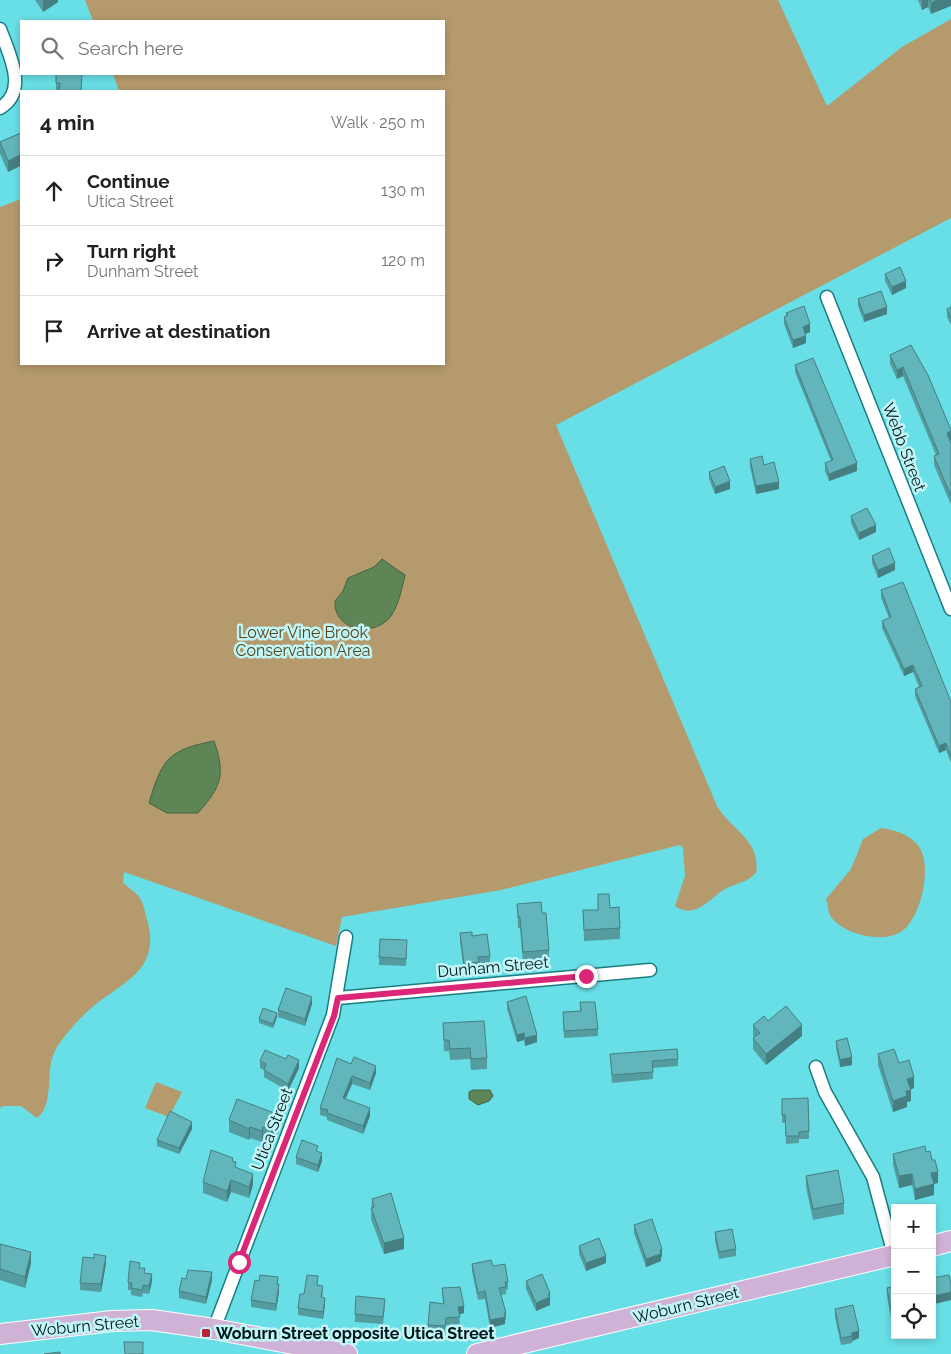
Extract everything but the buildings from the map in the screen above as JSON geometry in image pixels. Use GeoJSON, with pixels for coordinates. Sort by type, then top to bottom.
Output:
{"type":"FeatureCollection","features":[{"type":"Feature","properties":{"kind":"main road"},"geometry":{"type":"LineString","coordinates":[[936,1245],[951,1241]]}},
{"type":"Feature","properties":{"kind":"main road","name":"Woburn Street"},"geometry":{"type":"LineString","coordinates":[[478,1354],[891,1256]]}},
{"type":"Feature","properties":{"kind":"main road","name":"Woburn Street"},"geometry":{"type":"LineString","coordinates":[[0,1334],[112,1321],[152,1320],[214,1329],[347,1354]]}},
{"type":"Feature","properties":{"kind":"street"},"geometry":{"type":"LineString","coordinates":[[0,30],[15,75],[16,90],[8,104],[0,108]]}},
{"type":"Feature","properties":{"kind":"street","name":"Webb Street"},"geometry":{"type":"LineString","coordinates":[[827,297],[951,609]]}},
{"type":"Feature","properties":{"kind":"street","name":"Utica Street"},"geometry":{"type":"LineString","coordinates":[[214,1329],[334,1016],[346,937]]}},
{"type":"Feature","properties":{"kind":"street","name":"Dunham Street"},"geometry":{"type":"LineString","coordinates":[[338,998],[650,970]]}},
{"type":"Feature","properties":{"kind":"street"},"geometry":{"type":"LineString","coordinates":[[816,1067],[825,1092],[873,1177],[892,1249]]}},
{"type":"Feature","properties":{"kind":"green space","name":"Lower Vine Brook Conservation Area"},"geometry":{"type":"Polygon","coordinates":[[[85,0],[778,0],[827,106],[902,47],[951,19],[951,218],[556,425],[717,806],[750,844],[754,852],[756,873],[745,881],[725,889],[702,906],[689,911],[682,910],[675,906],[685,876],[683,848],[680,845],[501,890],[342,917],[336,946],[124,872],[123,883],[141,899],[144,908],[150,939],[149,952],[137,972],[91,1008],[61,1041],[51,1061],[46,1105],[43,1112],[37,1118],[21,1106],[2,1106],[0,1108],[0,207],[20,199],[20,365],[445,365],[445,90],[119,90],[113,75],[445,75],[445,20],[93,20],[85,0]]]}},
{"type":"Feature","properties":{"kind":"green space"},"geometry":{"type":"Polygon","coordinates":[[[881,828],[900,832],[916,843],[922,852],[925,876],[919,904],[914,917],[907,927],[891,936],[873,937],[853,932],[837,923],[830,915],[826,899],[851,869],[863,839],[881,828]]]}},
{"type":"Feature","properties":{"kind":"green space"},"geometry":{"type":"Polygon","coordinates":[[[156,1082],[182,1092],[169,1117],[145,1108],[156,1082]]]}},
{"type":"Feature","properties":{"kind":"shaded area"},"geometry":{"type":"Polygon","coordinates":[[[382,559],[405,575],[394,611],[384,623],[375,627],[366,629],[348,625],[336,611],[335,601],[343,591],[348,578],[374,567],[382,559]]]}},
{"type":"Feature","properties":{"kind":"shaded area"},"geometry":{"type":"Polygon","coordinates":[[[214,741],[220,763],[219,780],[212,796],[198,813],[167,813],[149,803],[158,776],[169,759],[186,748],[214,741]]]}},
{"type":"Feature","properties":{"kind":"shaded area"},"geometry":{"type":"Polygon","coordinates":[[[473,1090],[490,1090],[493,1096],[489,1101],[478,1105],[469,1099],[469,1092],[473,1090]]]}},
{"type":"Feature","properties":{"kind":"place","name":"Woburn Street opposite Utica Street"},"geometry":{"type":"Point","coordinates":[206,1333]}},
{"type":"Feature","properties":{"kind":"route"},"geometry":{"type":"LineString","coordinates":[[239,1262],[318,1051],[334,1016],[338,998],[586,976]]}}]}
